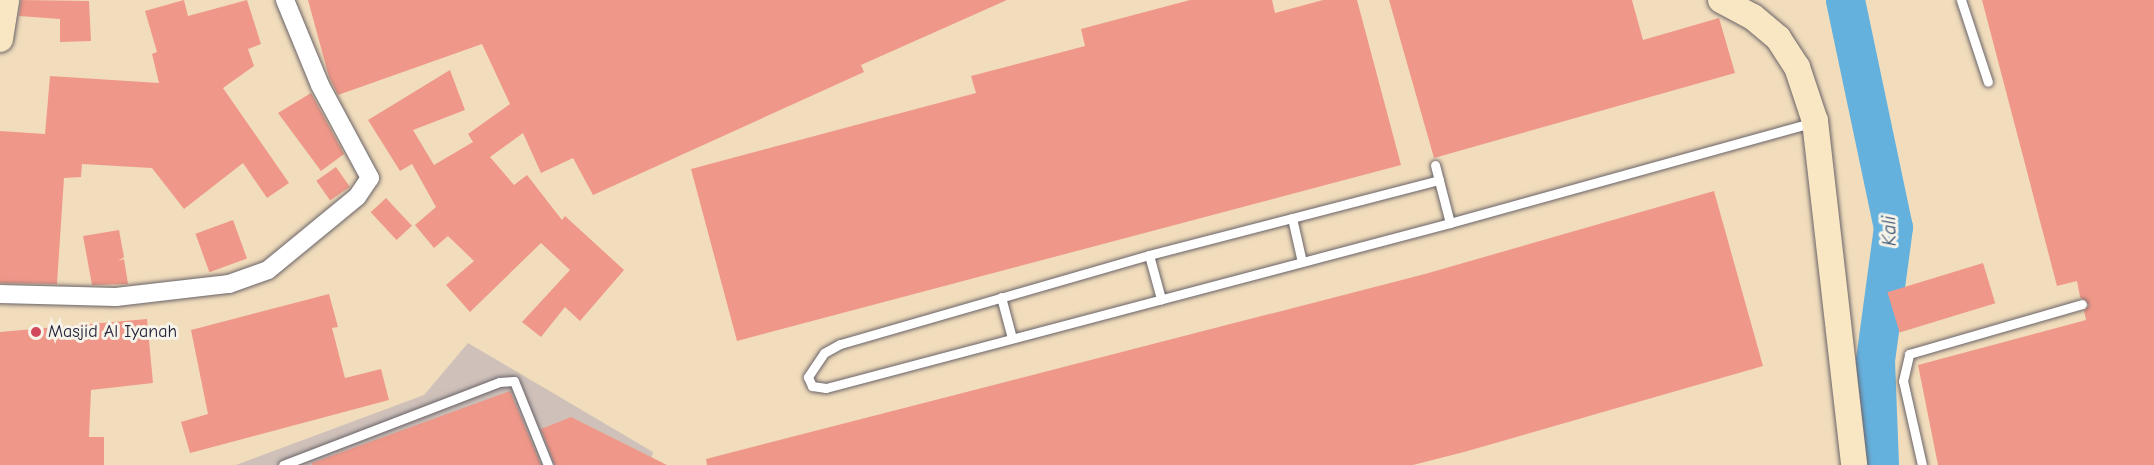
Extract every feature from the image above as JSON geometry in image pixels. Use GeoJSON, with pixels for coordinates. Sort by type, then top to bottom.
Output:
{"type":"FeatureCollection","features":[{"type":"Feature","properties":{"kind":"street"},"geometry":{"type":"LineString","coordinates":[[0,39],[6,0]]}},
{"type":"Feature","properties":{"kind":"street"},"geometry":{"type":"LineString","coordinates":[[0,294],[116,297],[229,284],[268,270],[357,197],[370,178],[320,85],[285,0]]}},
{"type":"Feature","properties":{"kind":"street"},"geometry":{"type":"LineString","coordinates":[[1721,0],[1753,18],[1778,38],[1797,66],[1815,121],[1854,465]]}},
{"type":"Feature","properties":{"kind":"lane"},"geometry":{"type":"LineString","coordinates":[[1961,0],[1988,82]]}},
{"type":"Feature","properties":{"kind":"lane"},"geometry":{"type":"LineString","coordinates":[[1439,180],[1149,255],[840,344],[824,353],[808,377],[812,386],[826,388],[1450,223],[1815,121]]}},
{"type":"Feature","properties":{"kind":"lane"},"geometry":{"type":"LineString","coordinates":[[1435,165],[1450,223]]}},
{"type":"Feature","properties":{"kind":"lane"},"geometry":{"type":"LineString","coordinates":[[1292,218],[1302,262]]}},
{"type":"Feature","properties":{"kind":"lane"},"geometry":{"type":"LineString","coordinates":[[1149,255],[1161,299]]}},
{"type":"Feature","properties":{"kind":"lane"},"geometry":{"type":"LineString","coordinates":[[1001,297],[1012,338]]}},
{"type":"Feature","properties":{"kind":"lane"},"geometry":{"type":"LineString","coordinates":[[1922,465],[1903,381],[1909,354],[2082,304]]}},
{"type":"Feature","properties":{"kind":"lane"},"geometry":{"type":"LineString","coordinates":[[284,465],[500,382],[514,381],[548,465]]}},
{"type":"Feature","properties":{"kind":"shaded area"},"geometry":{"type":"Polygon","coordinates":[[[468,343],[653,452],[650,465],[236,465],[424,395],[468,343]]]}},
{"type":"Feature","properties":{"kind":"building"},"geometry":{"type":"Polygon","coordinates":[[[21,0],[89,1],[91,41],[60,42],[60,19],[19,16],[21,0]]]}},
{"type":"Feature","properties":{"kind":"building"},"geometry":{"type":"Polygon","coordinates":[[[184,0],[188,16],[247,0],[261,44],[248,49],[254,66],[223,88],[289,183],[267,198],[243,163],[184,209],[152,168],[82,164],[81,177],[64,178],[57,284],[0,283],[0,131],[45,134],[50,76],[159,83],[152,54],[157,52],[145,11],[184,0]]]}},
{"type":"Feature","properties":{"kind":"building"},"geometry":{"type":"Polygon","coordinates":[[[308,0],[1007,0],[861,65],[864,72],[593,195],[573,158],[541,173],[523,133],[490,157],[514,185],[527,175],[562,220],[565,216],[624,270],[580,321],[565,307],[541,337],[522,322],[570,270],[541,243],[470,312],[446,285],[474,261],[448,236],[434,248],[415,225],[436,207],[412,164],[400,171],[368,120],[450,70],[465,110],[413,130],[434,165],[473,142],[468,134],[510,104],[482,44],[338,95],[329,77],[308,0]]]}},
{"type":"Feature","properties":{"kind":"building"},"geometry":{"type":"Polygon","coordinates":[[[1190,0],[1272,0],[1275,13],[1323,0],[1357,0],[1401,165],[737,341],[691,169],[976,93],[971,76],[1085,46],[1081,29],[1190,0]]]}},
{"type":"Feature","properties":{"kind":"building"},"geometry":{"type":"Polygon","coordinates":[[[1389,0],[1632,0],[1643,40],[1719,18],[1735,73],[1434,158],[1389,0]]]}},
{"type":"Feature","properties":{"kind":"building"},"geometry":{"type":"Polygon","coordinates":[[[1982,0],[2154,0],[2154,465],[1938,465],[1918,365],[2086,320],[2084,311],[2089,305],[2080,297],[2077,281],[2057,286],[1982,0]]]}},
{"type":"Feature","properties":{"kind":"building"},"geometry":{"type":"Polygon","coordinates":[[[311,93],[344,154],[321,171],[278,113],[311,93]]]}},
{"type":"Feature","properties":{"kind":"building"},"geometry":{"type":"Polygon","coordinates":[[[336,167],[350,187],[330,200],[316,181],[336,167]]]}},
{"type":"Feature","properties":{"kind":"building"},"geometry":{"type":"Polygon","coordinates":[[[1714,191],[1763,366],[1464,452],[1413,465],[707,465],[706,459],[1425,274],[1714,191]]]}},
{"type":"Feature","properties":{"kind":"building"},"geometry":{"type":"Polygon","coordinates":[[[386,198],[412,226],[397,240],[371,212],[386,198]]]}},
{"type":"Feature","properties":{"kind":"building"},"geometry":{"type":"Polygon","coordinates":[[[233,220],[247,259],[209,272],[195,234],[233,220]]]}},
{"type":"Feature","properties":{"kind":"building"},"geometry":{"type":"Polygon","coordinates":[[[119,230],[124,257],[118,261],[124,259],[128,284],[92,285],[83,236],[119,230]]]}},
{"type":"Feature","properties":{"kind":"building"},"geometry":{"type":"Polygon","coordinates":[[[1983,263],[1995,303],[1900,332],[1887,292],[1983,263]]]}},
{"type":"Feature","properties":{"kind":"building"},"geometry":{"type":"Polygon","coordinates":[[[329,294],[338,327],[332,328],[345,378],[381,369],[389,400],[190,453],[181,422],[208,414],[191,330],[329,294]]]}},
{"type":"Feature","properties":{"kind":"building"},"geometry":{"type":"Polygon","coordinates":[[[147,319],[153,383],[91,390],[89,437],[104,437],[104,465],[0,465],[0,332],[147,319]]]}},
{"type":"Feature","properties":{"kind":"building"},"geometry":{"type":"Polygon","coordinates":[[[510,391],[541,465],[312,465],[312,463],[510,391]]]}},
{"type":"Feature","properties":{"kind":"building"},"geometry":{"type":"Polygon","coordinates":[[[571,417],[667,465],[555,465],[541,429],[571,417]]]}},
{"type":"Feature","properties":{"kind":"waterway","name":"Kali"},"geometry":{"type":"LineString","coordinates":[[1845,0],[1893,227],[1875,360],[1879,465]]}},
{"type":"Feature","properties":{"kind":"place","name":"Masjid Al Iyanah"},"geometry":{"type":"Point","coordinates":[36,332]}}]}
